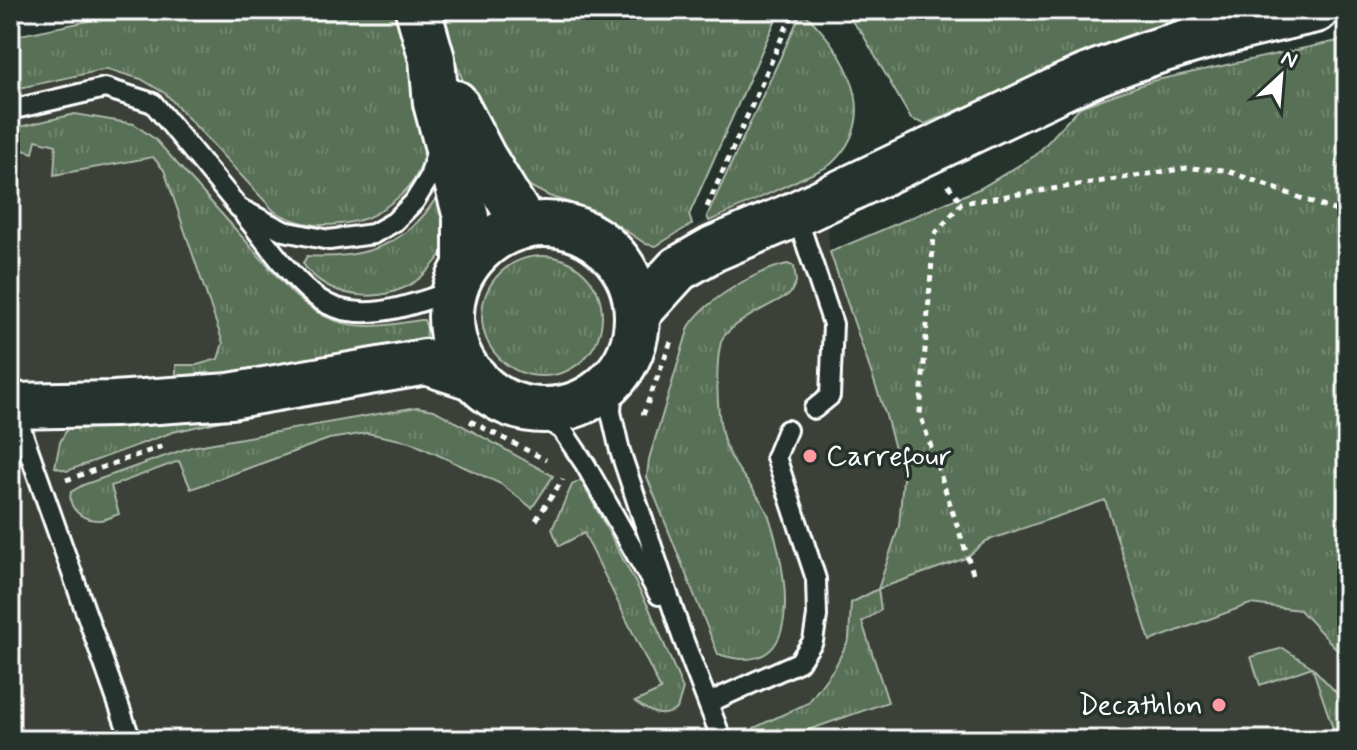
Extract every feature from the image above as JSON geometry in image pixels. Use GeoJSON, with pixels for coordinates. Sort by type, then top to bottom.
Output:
{"type":"FeatureCollection","features":[{"type":"Feature","properties":{"kind":"street"},"geometry":{"type":"LineString","coordinates":[[418,10],[432,59],[436,103],[466,217],[461,278],[451,314],[453,337],[461,359],[490,393],[530,409],[553,410],[576,405],[596,395],[613,380],[632,349],[637,314],[634,291],[625,270],[610,251],[592,236],[548,224],[525,226],[502,234],[482,248],[461,278]]}},
{"type":"Feature","properties":{"kind":"street"},"geometry":{"type":"LineString","coordinates":[[637,314],[678,269],[713,249],[796,214],[1107,67],[1235,28],[1316,10]]}},
{"type":"Feature","properties":{"kind":"street"},"geometry":{"type":"LineString","coordinates":[[432,59],[483,157],[525,226]]}},
{"type":"Feature","properties":{"kind":"street"},"geometry":{"type":"LineString","coordinates":[[11,406],[114,404],[230,396],[426,362],[475,378]]}},
{"type":"Feature","properties":{"kind":"lane"},"geometry":{"type":"LineString","coordinates":[[10,110],[105,88],[153,103],[297,279],[320,300],[342,309],[372,313],[408,307],[461,278]]}},
{"type":"Feature","properties":{"kind":"lane"},"geometry":{"type":"LineString","coordinates":[[239,208],[284,231],[304,237],[329,240],[373,234],[394,222],[414,202],[429,178],[437,151],[436,103]]}},
{"type":"Feature","properties":{"kind":"lane"},"geometry":{"type":"LineString","coordinates":[[796,214],[833,324],[830,396],[814,409]]}},
{"type":"Feature","properties":{"kind":"lane"},"geometry":{"type":"LineString","coordinates":[[613,380],[611,412],[620,451],[682,636],[722,740]]}},
{"type":"Feature","properties":{"kind":"lane"},"geometry":{"type":"LineString","coordinates":[[11,406],[131,740]]}},
{"type":"Feature","properties":{"kind":"lane"},"geometry":{"type":"LineString","coordinates":[[530,409],[562,430],[585,464],[682,636]]}},
{"type":"Feature","properties":{"kind":"lane"},"geometry":{"type":"LineString","coordinates":[[708,703],[799,662],[813,641],[817,616],[816,579],[776,457],[787,430]]}},
{"type":"Feature","properties":{"kind":"path"},"geometry":{"type":"LineString","coordinates":[[973,573],[920,414],[934,235],[962,203],[1187,168],[1225,170],[1347,215]]}},
{"type":"Feature","properties":{"kind":"path"},"geometry":{"type":"LineString","coordinates":[[536,520],[566,474]]}},
{"type":"Feature","properties":{"kind":"shaded area"},"geometry":{"type":"Polygon","coordinates":[[[189,10],[461,10],[663,242],[811,171],[824,200],[830,252],[886,416],[903,478],[899,526],[879,589],[966,558],[986,541],[1106,500],[1347,626],[1347,740],[10,740],[10,43],[189,10]]]}},
{"type":"Feature","properties":{"kind":"green space"},"geometry":{"type":"Polygon","coordinates":[[[143,10],[397,10],[413,57],[425,109],[427,135],[423,159],[413,181],[395,200],[368,217],[335,225],[304,223],[274,211],[166,94],[141,79],[107,69],[10,90],[10,37],[143,10]]]}},
{"type":"Feature","properties":{"kind":"green space"},"geometry":{"type":"Polygon","coordinates":[[[441,10],[780,10],[689,215],[692,224],[656,246],[646,244],[596,211],[549,196],[516,179],[481,123],[450,50],[441,10]]]}},
{"type":"Feature","properties":{"kind":"green space"},"geometry":{"type":"Polygon","coordinates":[[[842,10],[1260,10],[1047,72],[925,124],[911,119],[862,33],[842,10]]]}},
{"type":"Feature","properties":{"kind":"green space"},"geometry":{"type":"Polygon","coordinates":[[[802,11],[832,44],[852,84],[857,104],[855,125],[847,145],[823,169],[709,221],[707,216],[802,11]]]}},
{"type":"Feature","properties":{"kind":"green space"},"geometry":{"type":"Polygon","coordinates":[[[1347,39],[1347,164],[1342,169],[1347,174],[1347,660],[1300,610],[1250,604],[1150,641],[1105,500],[986,541],[966,558],[878,589],[899,526],[903,478],[886,416],[830,252],[981,188],[1036,155],[1080,107],[1152,81],[1347,39]]]}},
{"type":"Feature","properties":{"kind":"green space"},"geometry":{"type":"Polygon","coordinates":[[[75,114],[134,124],[156,140],[292,293],[308,306],[352,325],[424,320],[426,337],[263,369],[216,376],[176,377],[176,365],[197,365],[218,359],[223,343],[164,170],[153,157],[54,175],[56,145],[36,140],[33,153],[10,146],[10,129],[75,114]]]}},
{"type":"Feature","properties":{"kind":"green space"},"geometry":{"type":"Polygon","coordinates":[[[439,195],[445,195],[446,248],[421,277],[408,286],[377,295],[346,293],[317,279],[303,263],[307,256],[355,254],[384,245],[411,228],[439,195]]]}},
{"type":"Feature","properties":{"kind":"green space"},"geometry":{"type":"Polygon","coordinates":[[[542,256],[565,261],[584,274],[597,293],[602,316],[597,339],[584,358],[565,371],[542,376],[519,371],[500,358],[487,339],[482,316],[487,293],[500,274],[519,261],[542,256]]]}},
{"type":"Feature","properties":{"kind":"green space"},"geometry":{"type":"Polygon","coordinates":[[[787,264],[794,266],[796,282],[790,294],[751,315],[725,335],[718,363],[722,433],[731,458],[769,517],[785,590],[779,637],[767,653],[747,659],[718,654],[647,477],[649,459],[689,327],[707,307],[732,288],[787,264]]]}},
{"type":"Feature","properties":{"kind":"green space"},"geometry":{"type":"Polygon","coordinates":[[[417,407],[434,410],[553,476],[532,508],[501,484],[410,442],[367,433],[329,439],[191,489],[179,461],[111,486],[119,514],[105,519],[94,520],[82,516],[71,504],[71,492],[83,485],[191,447],[417,407]]]}},
{"type":"Feature","properties":{"kind":"green space"},"geometry":{"type":"Polygon","coordinates":[[[274,409],[173,432],[67,471],[55,467],[60,442],[70,424],[274,409]]]}},
{"type":"Feature","properties":{"kind":"green space"},"geometry":{"type":"Polygon","coordinates":[[[581,480],[649,608],[683,689],[677,709],[666,714],[656,713],[635,702],[661,690],[584,533],[559,546],[552,529],[572,485],[581,480]]]}},
{"type":"Feature","properties":{"kind":"green space"},"geometry":{"type":"Polygon","coordinates":[[[878,589],[881,610],[862,622],[888,702],[797,734],[798,740],[752,740],[754,728],[808,703],[835,667],[849,639],[851,603],[878,589]]]}},
{"type":"Feature","properties":{"kind":"green space"},"geometry":{"type":"Polygon","coordinates":[[[1283,648],[1312,667],[1260,685],[1251,657],[1283,648]]]}},
{"type":"Feature","properties":{"kind":"green space"},"geometry":{"type":"Polygon","coordinates":[[[1312,667],[1347,704],[1347,740],[1337,740],[1312,667]]]}},
{"type":"Feature","properties":{"kind":"place","name":"Carrefour"},"geometry":{"type":"Point","coordinates":[810,456]}},
{"type":"Feature","properties":{"kind":"place","name":"Decathlon"},"geometry":{"type":"Point","coordinates":[1219,705]}}]}
